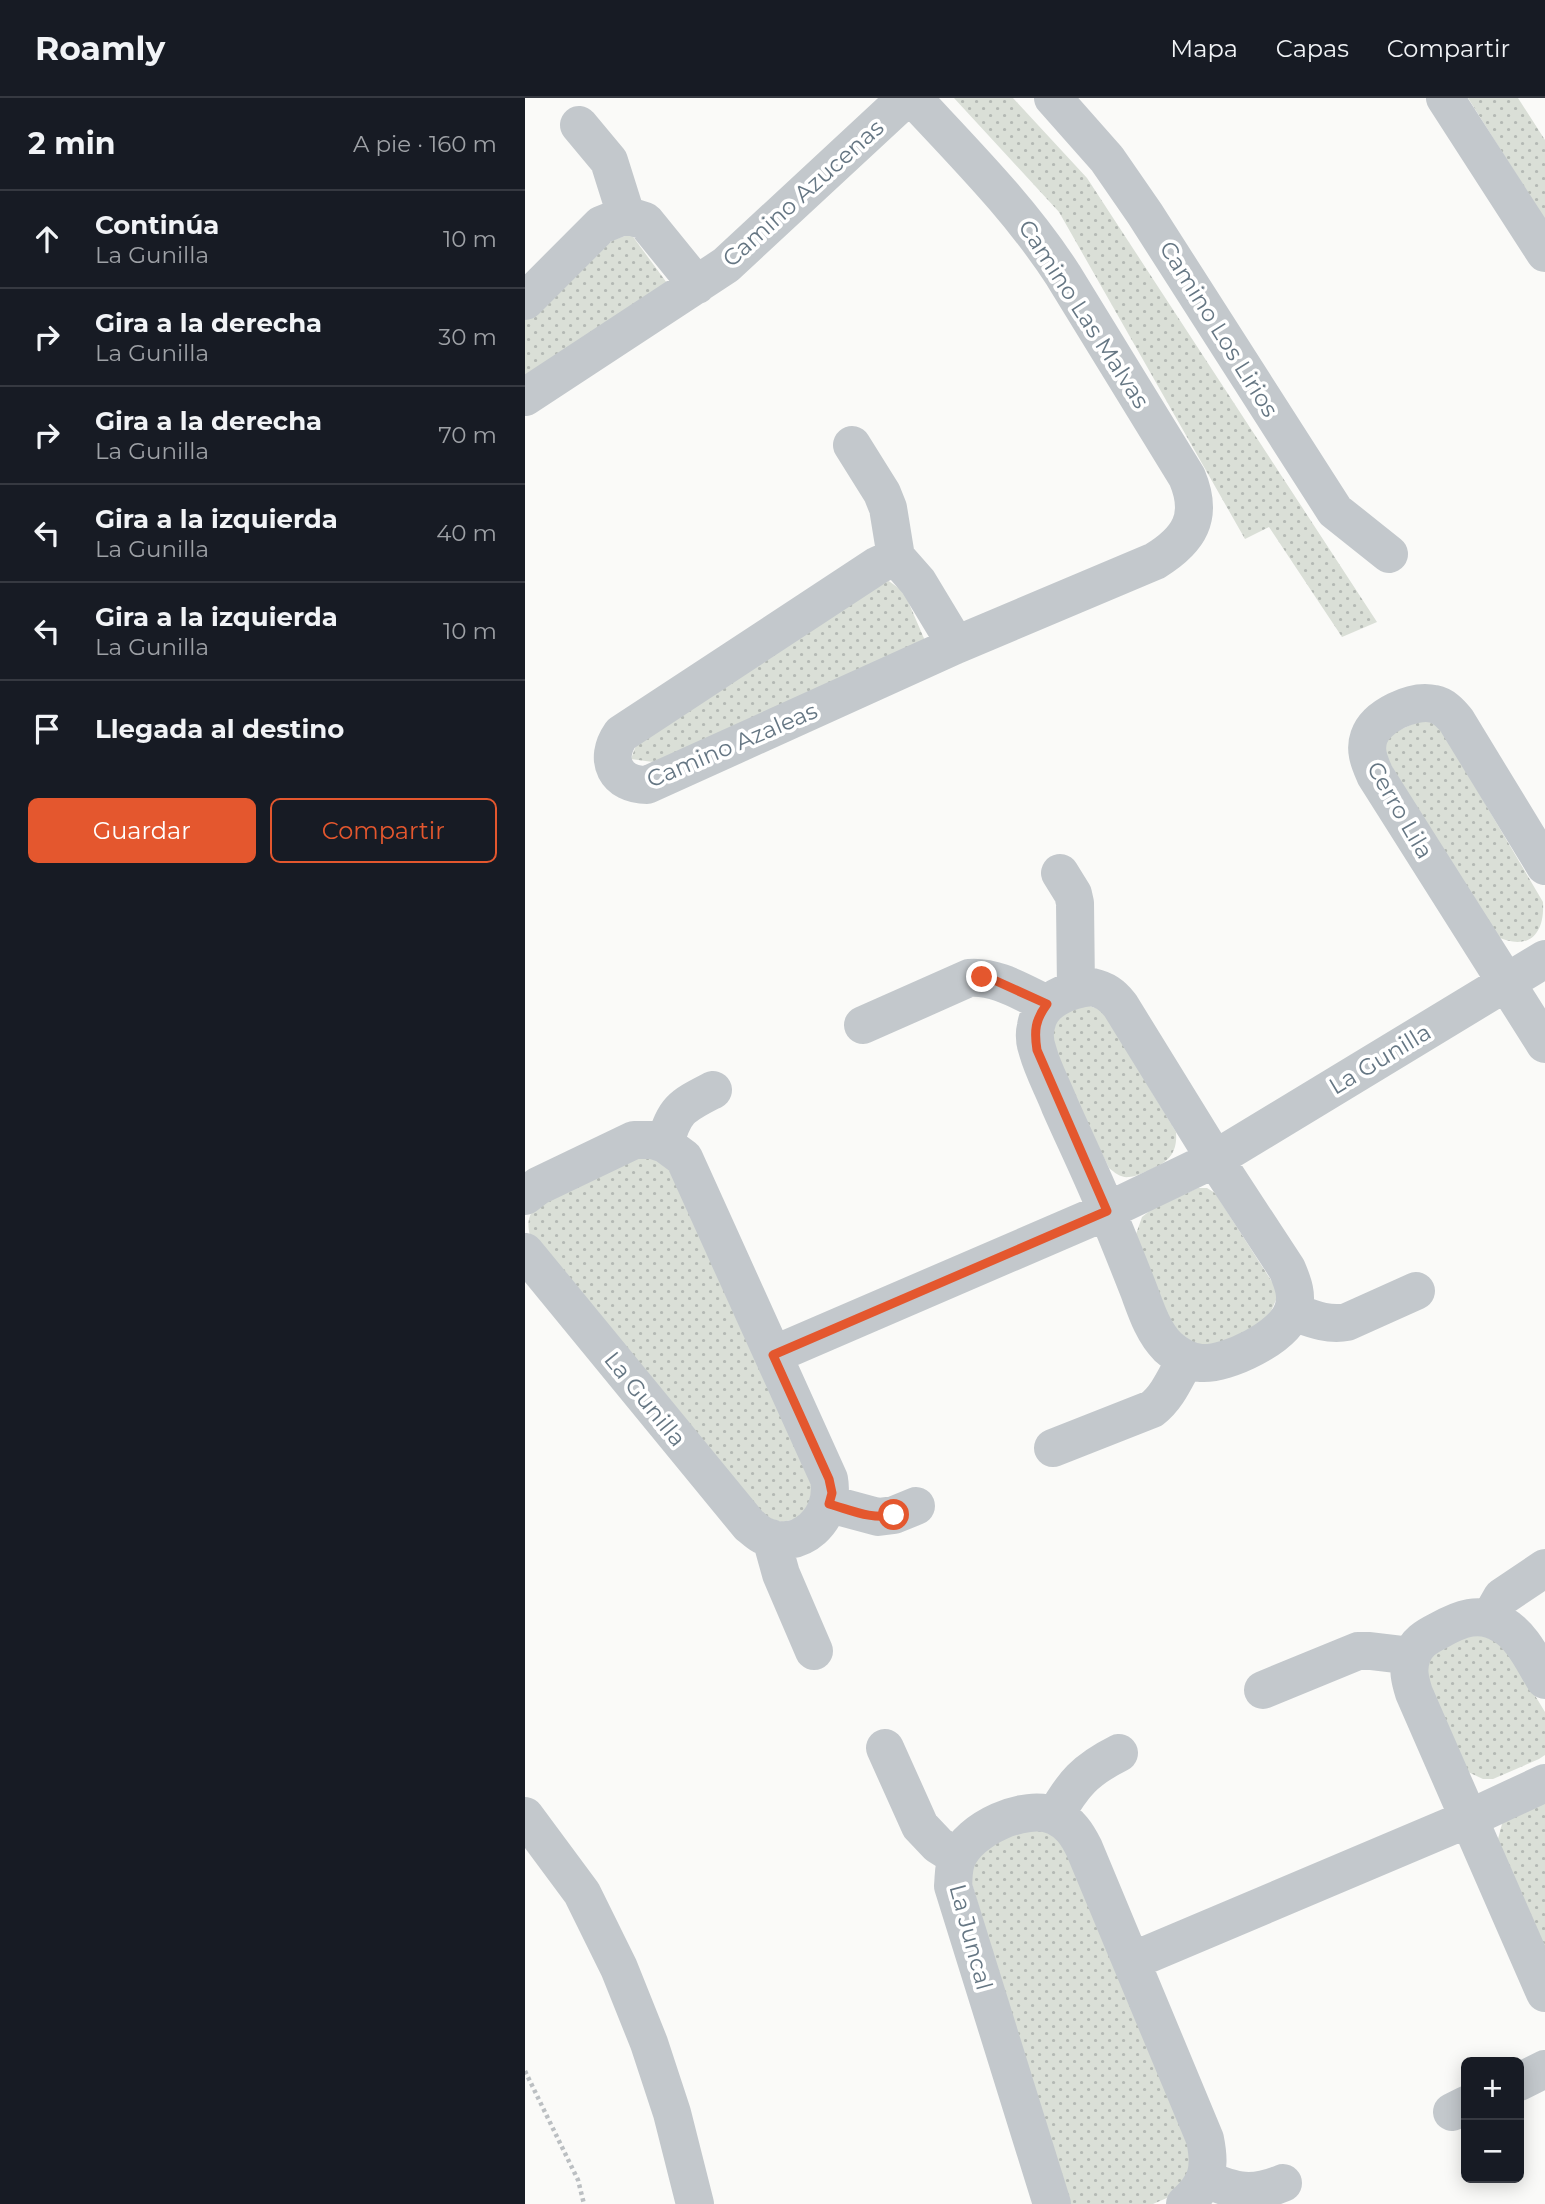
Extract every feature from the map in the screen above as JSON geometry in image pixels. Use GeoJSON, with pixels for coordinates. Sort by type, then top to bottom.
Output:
{"type":"FeatureCollection","features":[{"type":"Feature","properties":{"kind":"street","name":"Camino Azucenas"},"geometry":{"type":"LineString","coordinates":[[525,397],[726,265],[906,98]]}},
{"type":"Feature","properties":{"kind":"street","name":"Camino Las Malvas"},"geometry":{"type":"LineString","coordinates":[[913,98],[1043,243],[1187,477],[1193,491],[1193,516]]}},
{"type":"Feature","properties":{"kind":"street","name":"Camino Los Lirios"},"geometry":{"type":"LineString","coordinates":[[1053,98],[1107,159],[1145,214],[1335,511],[1389,554]]}},
{"type":"Feature","properties":{"kind":"street"},"geometry":{"type":"LineString","coordinates":[[1445,98],[1545,253]]}},
{"type":"Feature","properties":{"kind":"street"},"geometry":{"type":"LineString","coordinates":[[579,125],[609,160],[626,215]]}},
{"type":"Feature","properties":{"kind":"street"},"geometry":{"type":"LineString","coordinates":[[525,300],[601,225],[626,215],[645,221],[697,285]]}},
{"type":"Feature","properties":{"kind":"street"},"geometry":{"type":"LineString","coordinates":[[852,445],[882,493],[888,509],[896,557],[918,583],[956,645]]}},
{"type":"Feature","properties":{"kind":"street","name":"Camino Azaleas"},"geometry":{"type":"LineString","coordinates":[[896,557],[878,565],[621,734],[613,750],[617,772],[625,781],[647,785],[956,645],[1155,561],[1182,541],[1193,516]]}},
{"type":"Feature","properties":{"kind":"street","name":"Cerro Lila"},"geometry":{"type":"LineString","coordinates":[[1545,866],[1448,710],[1437,704],[1414,704],[1383,720],[1376,727],[1369,736],[1367,747],[1367,755],[1375,775],[1545,1044]]}},
{"type":"Feature","properties":{"kind":"street"},"geometry":{"type":"LineString","coordinates":[[1060,873],[1073,894],[1075,903],[1061,996]]}},
{"type":"Feature","properties":{"kind":"street","name":"La Gunilla"},"geometry":{"type":"LineString","coordinates":[[773,1355],[1107,1211],[1215,1159],[1545,959]]}},
{"type":"Feature","properties":{"kind":"street"},"geometry":{"type":"LineString","coordinates":[[863,1025],[969,978],[982,977],[1061,996]]}},
{"type":"Feature","properties":{"kind":"street"},"geometry":{"type":"LineString","coordinates":[[1092,987],[1112,995],[1215,1159],[1287,1269],[1295,1293],[1293,1311],[1282,1329],[1273,1336],[1226,1360],[1199,1363],[1186,1359],[1166,1345],[1148,1314],[1107,1211],[1037,1050],[1036,1024],[1039,1015],[1061,996],[1092,987]]}},
{"type":"Feature","properties":{"kind":"street"},"geometry":{"type":"LineString","coordinates":[[665,1144],[669,1127],[677,1112],[713,1090]]}},
{"type":"Feature","properties":{"kind":"street"},"geometry":{"type":"LineString","coordinates":[[525,1196],[538,1186],[633,1140],[653,1140],[665,1144],[684,1158],[829,1479],[832,1493],[824,1517],[807,1532],[783,1539],[771,1538],[781,1574],[814,1651]]}},
{"type":"Feature","properties":{"kind":"street","name":"La Gunilla"},"geometry":{"type":"LineString","coordinates":[[525,1252],[749,1525],[771,1538]]}},
{"type":"Feature","properties":{"kind":"street"},"geometry":{"type":"LineString","coordinates":[[1293,1311],[1338,1324],[1416,1290]]}},
{"type":"Feature","properties":{"kind":"street"},"geometry":{"type":"LineString","coordinates":[[1053,1448],[1151,1409],[1166,1394],[1186,1359]]}},
{"type":"Feature","properties":{"kind":"street"},"geometry":{"type":"LineString","coordinates":[[829,1504],[878,1517],[894,1515],[916,1506]]}},
{"type":"Feature","properties":{"kind":"street"},"geometry":{"type":"LineString","coordinates":[[1490,1618],[1502,1597],[1545,1568]]}},
{"type":"Feature","properties":{"kind":"street"},"geometry":{"type":"LineString","coordinates":[[1545,1680],[1513,1632],[1490,1618],[1475,1616],[1459,1619],[1425,1638],[1416,1647],[1409,1667],[1414,1693],[1545,1993]]}},
{"type":"Feature","properties":{"kind":"street"},"geometry":{"type":"LineString","coordinates":[[1263,1690],[1358,1651],[1412,1656]]}},
{"type":"Feature","properties":{"kind":"street"},"geometry":{"type":"LineString","coordinates":[[885,1748],[920,1826],[938,1845],[957,1857]]}},
{"type":"Feature","properties":{"kind":"street"},"geometry":{"type":"LineString","coordinates":[[1119,1753],[1097,1764],[1075,1782],[1055,1816],[1069,1824],[1084,1847],[1205,2139],[1208,2155],[1195,2191],[1245,2192],[1266,2190],[1283,2183]]}},
{"type":"Feature","properties":{"kind":"street"},"geometry":{"type":"LineString","coordinates":[[1132,1962],[1470,1818],[1545,1783]]}},
{"type":"Feature","properties":{"kind":"street","name":"La Juncal"},"geometry":{"type":"LineString","coordinates":[[1052,2204],[953,1886],[957,1857],[967,1842],[993,1824],[1024,1813],[1055,1816]]}},
{"type":"Feature","properties":{"kind":"street"},"geometry":{"type":"LineString","coordinates":[[525,1816],[582,1893],[619,1968],[649,2043],[668,2101],[695,2204]]}},
{"type":"Feature","properties":{"kind":"street"},"geometry":{"type":"LineString","coordinates":[[1524,2080],[1545,2069]]}},
{"type":"Feature","properties":{"kind":"path"},"geometry":{"type":"LineString","coordinates":[[525,2071],[578,2180],[584,2204]]}},
{"type":"Feature","properties":{"kind":"shaded area"},"geometry":{"type":"Polygon","coordinates":[[[954,98],[1013,98],[1087,178],[1377,622],[1342,637],[1269,527],[1245,539],[1059,212],[954,98]]]}},
{"type":"Feature","properties":{"kind":"shaded area"},"geometry":{"type":"Polygon","coordinates":[[[1468,98],[1518,98],[1545,140],[1545,220],[1468,98]]]}},
{"type":"Feature","properties":{"kind":"shaded area"},"geometry":{"type":"Polygon","coordinates":[[[631,234],[667,283],[525,376],[525,319],[613,240],[631,234]]]}},
{"type":"Feature","properties":{"kind":"shaded area"},"geometry":{"type":"Polygon","coordinates":[[[886,579],[904,592],[926,643],[653,762],[631,759],[639,737],[886,579]]]}},
{"type":"Feature","properties":{"kind":"shaded area"},"geometry":{"type":"Polygon","coordinates":[[[1424,719],[1440,727],[1543,902],[1541,924],[1537,932],[1525,941],[1516,942],[1496,936],[1384,754],[1387,739],[1393,733],[1424,719]]]}},
{"type":"Feature","properties":{"kind":"shaded area"},"geometry":{"type":"Polygon","coordinates":[[[1077,1001],[1103,1011],[1176,1132],[1175,1147],[1169,1158],[1159,1166],[1135,1176],[1123,1177],[1109,1168],[1050,1048],[1051,1017],[1077,1001]]]}},
{"type":"Feature","properties":{"kind":"shaded area"},"geometry":{"type":"Polygon","coordinates":[[[651,1157],[670,1166],[815,1492],[800,1518],[782,1522],[763,1517],[530,1236],[529,1220],[535,1207],[628,1159],[651,1157]]]}},
{"type":"Feature","properties":{"kind":"shaded area"},"geometry":{"type":"Polygon","coordinates":[[[1198,1188],[1207,1188],[1215,1193],[1276,1288],[1276,1300],[1267,1320],[1221,1345],[1198,1346],[1173,1328],[1135,1237],[1142,1217],[1152,1209],[1198,1188]]]}},
{"type":"Feature","properties":{"kind":"shaded area"},"geometry":{"type":"Polygon","coordinates":[[[1462,1628],[1504,1644],[1545,1712],[1545,1755],[1493,1779],[1483,1779],[1468,1772],[1428,1690],[1425,1662],[1462,1628]]]}},
{"type":"Feature","properties":{"kind":"shaded area"},"geometry":{"type":"Polygon","coordinates":[[[1545,1799],[1545,1957],[1498,1839],[1503,1820],[1545,1799]]]}},
{"type":"Feature","properties":{"kind":"shaded area"},"geometry":{"type":"Polygon","coordinates":[[[1029,1826],[1060,1837],[1193,2150],[1192,2170],[1169,2197],[1153,2204],[1068,2204],[969,1874],[979,1851],[1029,1826]]]}},
{"type":"Feature","properties":{"kind":"route"},"geometry":{"type":"LineString","coordinates":[[894,1515],[868,1516],[829,1504],[832,1493],[829,1479],[773,1355],[1107,1211],[1037,1050],[1036,1024],[1047,1004],[982,977]]}}]}
